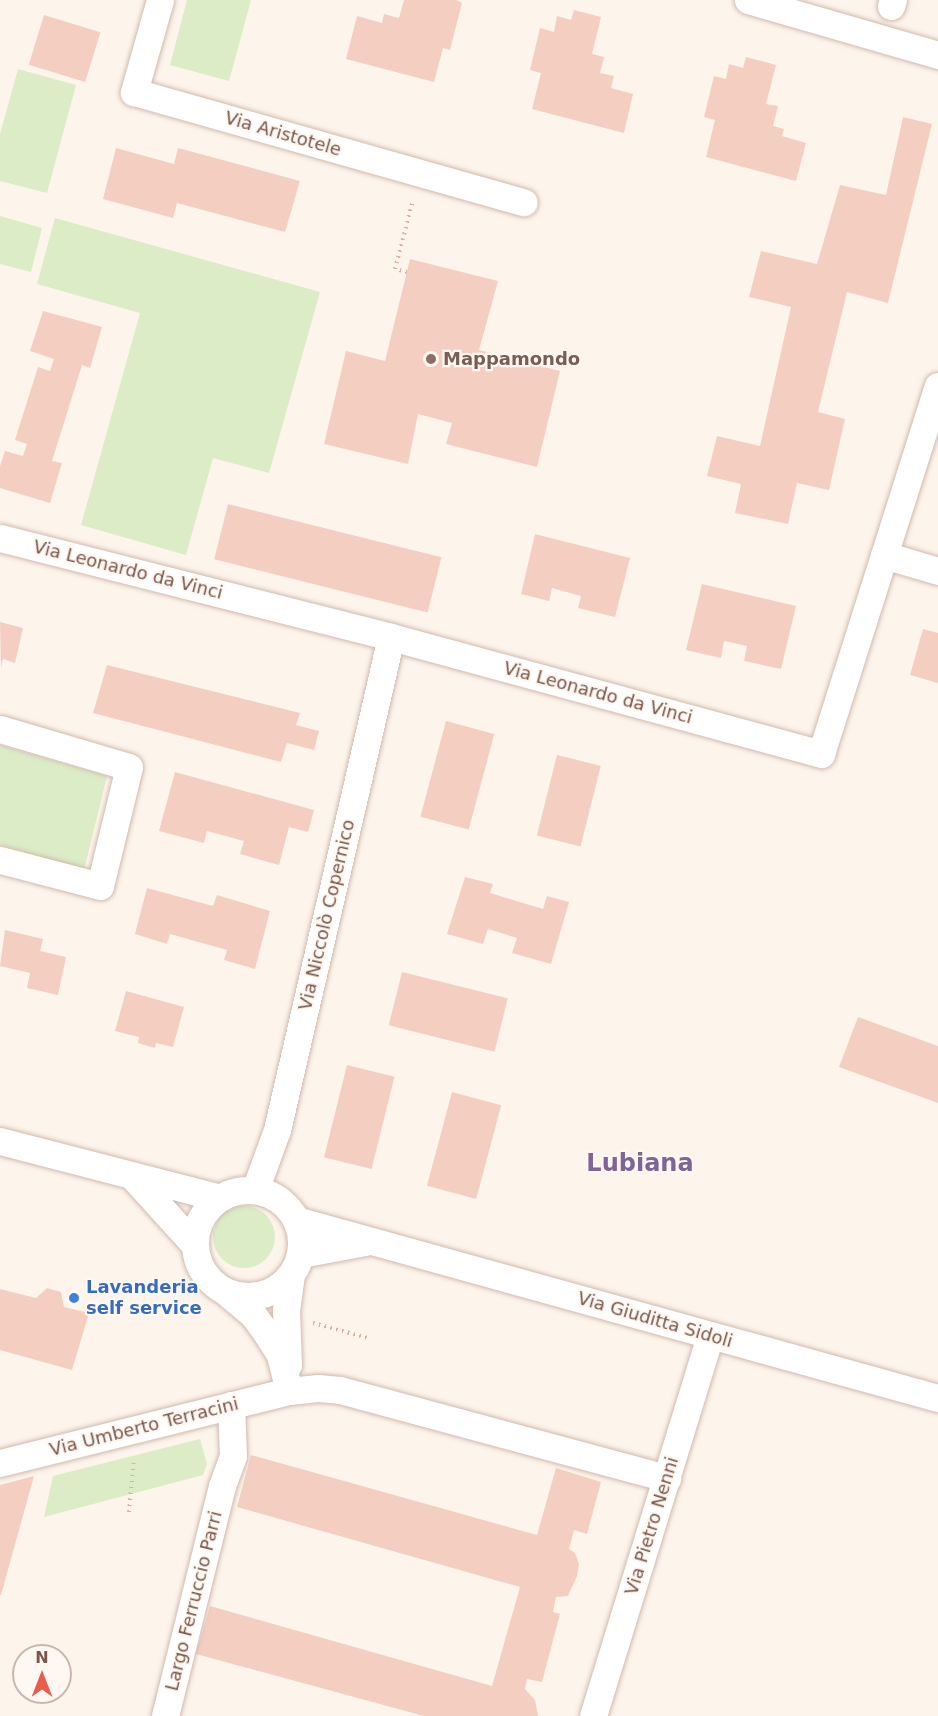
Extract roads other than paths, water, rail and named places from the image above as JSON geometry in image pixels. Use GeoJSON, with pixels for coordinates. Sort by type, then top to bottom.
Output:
{"type":"FeatureCollection","features":[{"type":"Feature","properties":{"kind":"street","name":"Via Aristotele"},"geometry":{"type":"LineString","coordinates":[[160,0],[134,92],[524,202]]}},
{"type":"Feature","properties":{"kind":"street"},"geometry":{"type":"LineString","coordinates":[[748,0],[938,55]]}},
{"type":"Feature","properties":{"kind":"street","name":"Via Leonardo da Vinci"},"geometry":{"type":"LineString","coordinates":[[0,538],[391,637],[821,754],[938,386]]}},
{"type":"Feature","properties":{"kind":"street"},"geometry":{"type":"LineString","coordinates":[[884,555],[938,571]]}},
{"type":"Feature","properties":{"kind":"street","name":"Via Niccolò Copernico"},"geometry":{"type":"LineString","coordinates":[[255,1190],[277,1130],[391,637]]}},
{"type":"Feature","properties":{"kind":"street"},"geometry":{"type":"LineString","coordinates":[[0,729],[129,767],[100,886],[0,860]]}},
{"type":"Feature","properties":{"kind":"street"},"geometry":{"type":"LineString","coordinates":[[0,1141],[220,1198]]}},
{"type":"Feature","properties":{"kind":"street"},"geometry":{"type":"LineString","coordinates":[[133,1177],[194,1244]]}},
{"type":"Feature","properties":{"kind":"street"},"geometry":{"type":"LineString","coordinates":[[255,1190],[272,1195],[286,1206],[296,1220],[301,1237],[286,1311],[289,1391],[280,1355],[267,1334],[254,1316],[214,1285],[203,1273],[196,1259],[194,1244],[197,1226],[206,1210],[220,1198],[237,1191],[255,1190]]}},
{"type":"Feature","properties":{"kind":"street","name":"Via Giuditta Sidoli"},"geometry":{"type":"LineString","coordinates":[[296,1220],[938,1398]]}},
{"type":"Feature","properties":{"kind":"street","name":"Via Giuditta Sidoli"},"geometry":{"type":"LineString","coordinates":[[227,1293],[255,1297],[268,1293],[296,1265],[372,1241]]}},
{"type":"Feature","properties":{"kind":"street","name":"Via Pietro Nenni"},"geometry":{"type":"LineString","coordinates":[[593,1716],[710,1336]]}},
{"type":"Feature","properties":{"kind":"street"},"geometry":{"type":"LineString","coordinates":[[289,1391],[318,1388],[340,1390],[667,1478]]}},
{"type":"Feature","properties":{"kind":"street","name":"Via Umberto Terracini"},"geometry":{"type":"LineString","coordinates":[[0,1463],[289,1391]]}},
{"type":"Feature","properties":{"kind":"street","name":"Largo Ferruccio Parri"},"geometry":{"type":"LineString","coordinates":[[165,1716],[222,1486],[233,1456],[231,1405]]}},
{"type":"Feature","properties":{"kind":"place","name":"Mappamondo"},"geometry":{"type":"Point","coordinates":[431,359]}},
{"type":"Feature","properties":{"kind":"place","name":"Lavanderia self service"},"geometry":{"type":"Point","coordinates":[74,1298]}},
{"type":"Feature","properties":{"kind":"district","name":"Lubiana"},"geometry":{"type":"Point","coordinates":[640,1164]}}]}
